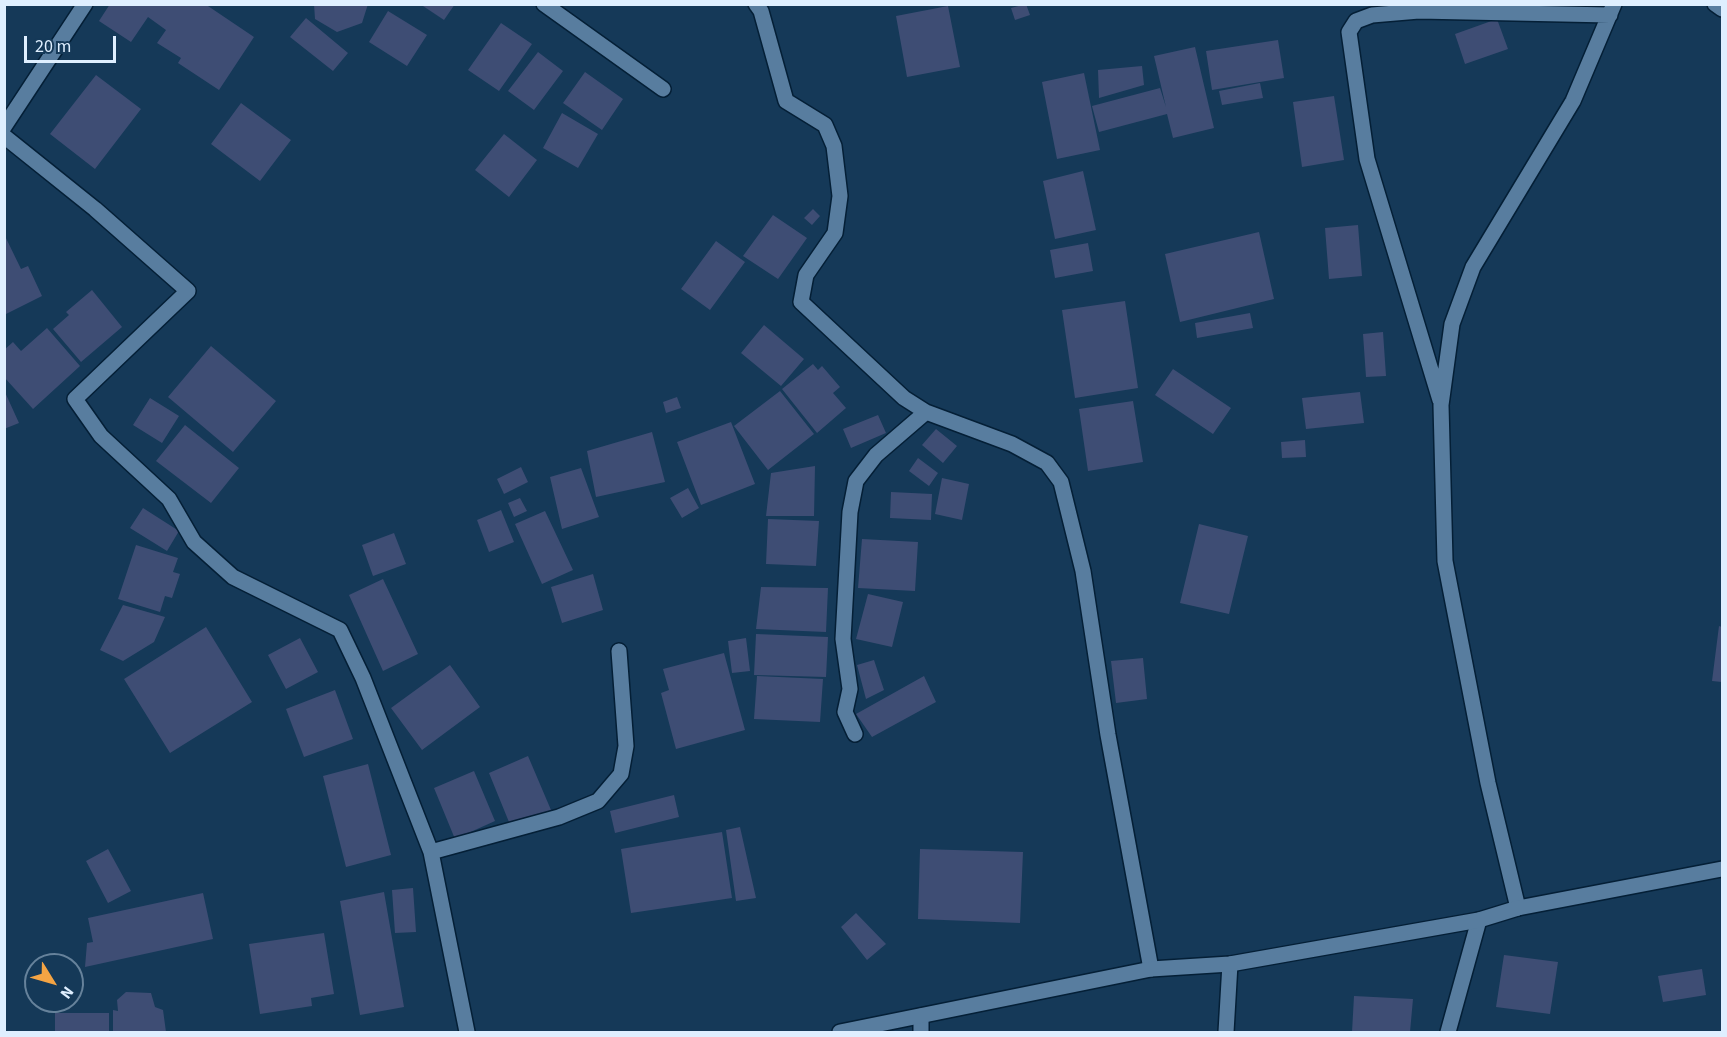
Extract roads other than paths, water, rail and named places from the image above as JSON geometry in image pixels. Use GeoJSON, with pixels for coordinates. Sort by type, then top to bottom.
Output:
{"type":"FeatureCollection","features":[{"type":"Feature","properties":{"kind":"street"},"geometry":{"type":"LineString","coordinates":[[4,126],[85,4]]}},
{"type":"Feature","properties":{"kind":"street"},"geometry":{"type":"LineString","coordinates":[[544,4],[663,89]]}},
{"type":"Feature","properties":{"kind":"street"},"geometry":{"type":"LineString","coordinates":[[756,4],[761,11],[786,101],[825,125],[834,146],[840,196],[835,233],[806,275],[801,302],[904,398],[926,412],[1030,453],[1047,463],[1062,482],[1083,571],[1108,735],[1151,969]]}},
{"type":"Feature","properties":{"kind":"street"},"geometry":{"type":"LineString","coordinates":[[1715,4],[1722,9]]}},
{"type":"Feature","properties":{"kind":"street"},"geometry":{"type":"LineString","coordinates":[[1441,405],[1367,159],[1349,32],[1356,21],[1372,15],[1419,11],[1612,10],[1573,101],[1473,267],[1452,324],[1441,405],[1445,561],[1488,783],[1518,908]]}},
{"type":"Feature","properties":{"kind":"street"},"geometry":{"type":"LineString","coordinates":[[4,136],[95,209],[188,291],[75,399],[101,436],[169,499],[194,542],[232,577],[340,630],[363,678],[431,852],[467,1032]]}},
{"type":"Feature","properties":{"kind":"street"},"geometry":{"type":"LineString","coordinates":[[855,734],[845,712],[850,689],[843,639],[850,513],[856,481],[876,455],[926,412]]}},
{"type":"Feature","properties":{"kind":"street"},"geometry":{"type":"LineString","coordinates":[[431,852],[559,817],[598,801],[621,774],[626,746],[619,651]]}},
{"type":"Feature","properties":{"kind":"street"},"geometry":{"type":"LineString","coordinates":[[840,1032],[1151,969],[1230,964],[1479,920],[1518,908],[1722,868]]}},
{"type":"Feature","properties":{"kind":"street"},"geometry":{"type":"LineString","coordinates":[[1448,1032],[1479,920]]}},
{"type":"Feature","properties":{"kind":"street"},"geometry":{"type":"LineString","coordinates":[[1226,1032],[1230,964]]}},
{"type":"Feature","properties":{"kind":"street"},"geometry":{"type":"LineString","coordinates":[[921,1016],[921,1032]]}}]}
